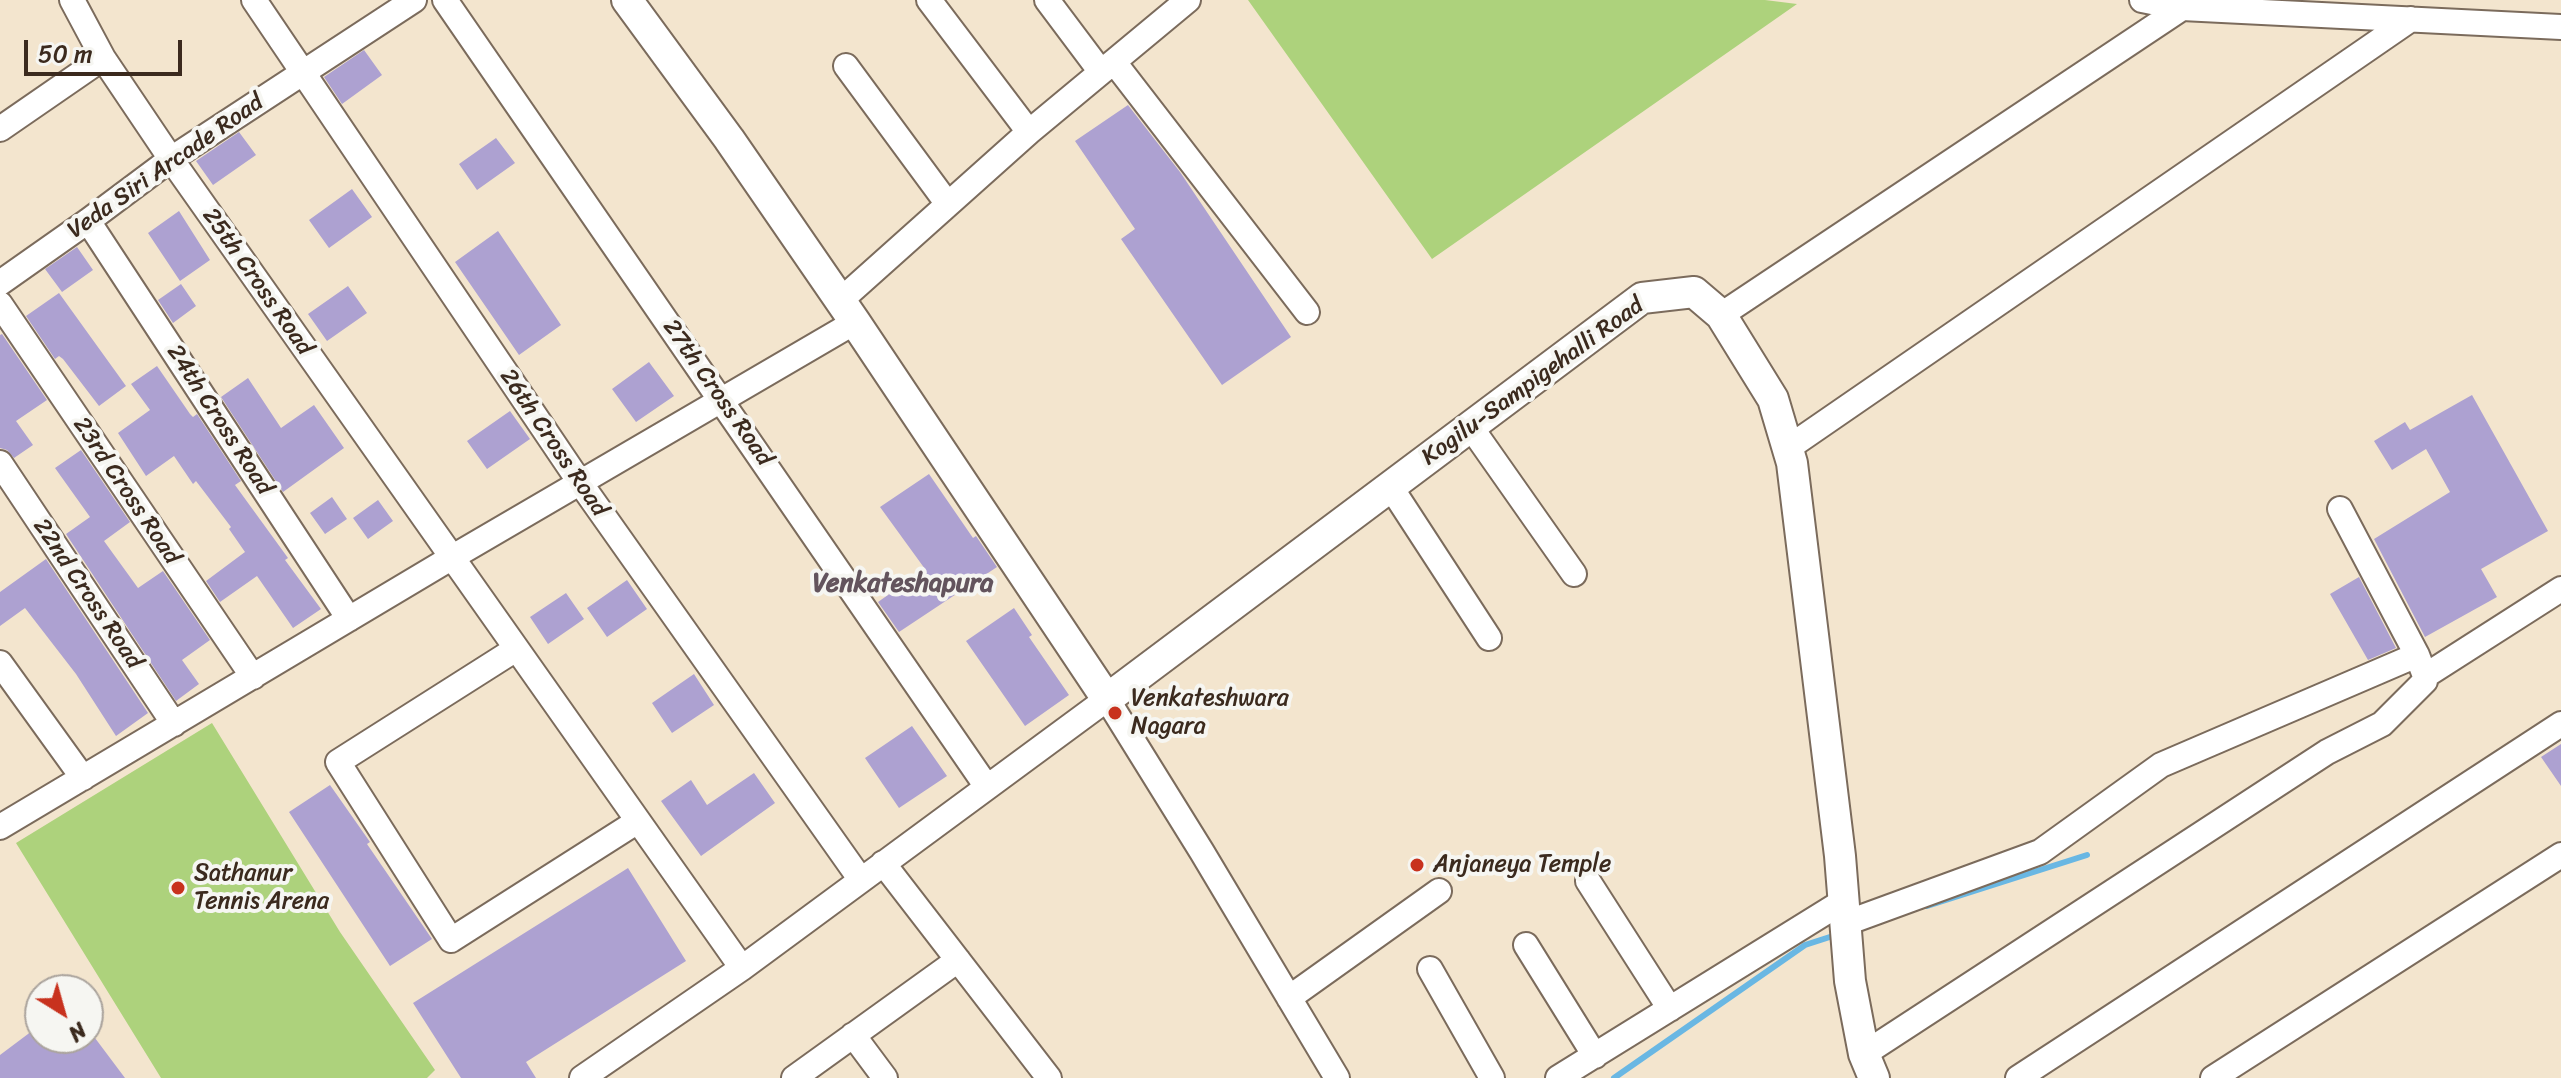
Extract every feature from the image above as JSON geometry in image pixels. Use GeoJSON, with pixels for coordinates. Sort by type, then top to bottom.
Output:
{"type":"FeatureCollection","features":[{"type":"Feature","properties":{"kind":"street","name":"25th Cross Road"},"geometry":{"type":"LineString","coordinates":[[72,0],[103,58],[171,159],[742,968]]}},
{"type":"Feature","properties":{"kind":"street","name":"26th Cross Road"},"geometry":{"type":"LineString","coordinates":[[254,0],[581,484],[861,880]]}},
{"type":"Feature","properties":{"kind":"street","name":"Veda Siri Arcade Road"},"geometry":{"type":"LineString","coordinates":[[0,283],[171,159],[414,0]]}},
{"type":"Feature","properties":{"kind":"street","name":"27th Cross Road"},"geometry":{"type":"LineString","coordinates":[[445,0],[987,787]]}},
{"type":"Feature","properties":{"kind":"street"},"geometry":{"type":"LineString","coordinates":[[627,0],[729,139],[848,311],[1107,699],[1337,1078]]}},
{"type":"Feature","properties":{"kind":"street"},"geometry":{"type":"LineString","coordinates":[[929,0],[1029,132]]}},
{"type":"Feature","properties":{"kind":"street"},"geometry":{"type":"LineString","coordinates":[[1047,0],[1108,67],[1307,312]]}},
{"type":"Feature","properties":{"kind":"street"},"geometry":{"type":"LineString","coordinates":[[0,827],[722,400],[848,311],[947,203],[1188,0]]}},
{"type":"Feature","properties":{"kind":"street"},"geometry":{"type":"LineString","coordinates":[[2142,0],[2182,8],[2561,27]]}},
{"type":"Feature","properties":{"kind":"street"},"geometry":{"type":"LineString","coordinates":[[1721,315],[2182,8]]}},
{"type":"Feature","properties":{"kind":"street"},"geometry":{"type":"LineString","coordinates":[[1788,448],[2411,19]]}},
{"type":"Feature","properties":{"kind":"street"},"geometry":{"type":"LineString","coordinates":[[1,123],[103,58]]}},
{"type":"Feature","properties":{"kind":"street"},"geometry":{"type":"LineString","coordinates":[[846,66],[947,203]]}},
{"type":"Feature","properties":{"kind":"street","name":"24th Cross Road"},"geometry":{"type":"LineString","coordinates":[[88,221],[349,619]]}},
{"type":"Feature","properties":{"kind":"street","name":"Kogilu-Sampigehalli Road"},"geometry":{"type":"LineString","coordinates":[[1107,699],[1642,298],[1694,292],[1721,315],[1773,399],[1792,463],[1840,856],[1850,981],[1869,1066]]}},
{"type":"Feature","properties":{"kind":"street","name":"23rd Cross Road"},"geometry":{"type":"LineString","coordinates":[[0,304],[253,677]]}},
{"type":"Feature","properties":{"kind":"street"},"geometry":{"type":"LineString","coordinates":[[1470,426],[1574,574]]}},
{"type":"Feature","properties":{"kind":"street","name":"22nd Cross Road"},"geometry":{"type":"LineString","coordinates":[[0,463],[174,724]]}},
{"type":"Feature","properties":{"kind":"street"},"geometry":{"type":"LineString","coordinates":[[1390,486],[1489,638]]}},
{"type":"Feature","properties":{"kind":"street"},"geometry":{"type":"LineString","coordinates":[[1869,1066],[2327,752],[2382,724],[2425,681],[2421,666],[2340,509]]}},
{"type":"Feature","properties":{"kind":"street"},"geometry":{"type":"LineString","coordinates":[[1558,1078],[1670,1009],[1846,923],[2040,852],[2161,765],[2421,666],[2561,589]]}},
{"type":"Feature","properties":{"kind":"street"},"geometry":{"type":"LineString","coordinates":[[516,649],[338,762],[451,940],[638,821]]}},
{"type":"Feature","properties":{"kind":"street"},"geometry":{"type":"LineString","coordinates":[[0,663],[83,778]]}},
{"type":"Feature","properties":{"kind":"street"},"geometry":{"type":"LineString","coordinates":[[582,1078],[742,968],[1107,699]]}},
{"type":"Feature","properties":{"kind":"street"},"geometry":{"type":"LineString","coordinates":[[2018,1078],[2561,724]]}},
{"type":"Feature","properties":{"kind":"street"},"geometry":{"type":"LineString","coordinates":[[2213,1078],[2561,855]]}},
{"type":"Feature","properties":{"kind":"street"},"geometry":{"type":"LineString","coordinates":[[883,863],[1049,1078]]}},
{"type":"Feature","properties":{"kind":"street"},"geometry":{"type":"LineString","coordinates":[[1588,881],[1670,1009]]}},
{"type":"Feature","properties":{"kind":"street"},"geometry":{"type":"LineString","coordinates":[[1289,998],[1439,891]]}},
{"type":"Feature","properties":{"kind":"street"},"geometry":{"type":"LineString","coordinates":[[1526,945],[1595,1056]]}},
{"type":"Feature","properties":{"kind":"street"},"geometry":{"type":"LineString","coordinates":[[794,1078],[958,960]]}},
{"type":"Feature","properties":{"kind":"street"},"geometry":{"type":"LineString","coordinates":[[1430,969],[1492,1078]]}},
{"type":"Feature","properties":{"kind":"street"},"geometry":{"type":"LineString","coordinates":[[853,1035],[885,1078]]}},
{"type":"Feature","properties":{"kind":"green space"},"geometry":{"type":"Polygon","coordinates":[[[1248,0],[1765,0],[1797,4],[1432,259],[1248,0]]]}},
{"type":"Feature","properties":{"kind":"green space","name":"Sathanur Tennis Arena"},"geometry":{"type":"Polygon","coordinates":[[[212,723],[340,932],[435,1070],[427,1078],[161,1078],[104,986],[104,974],[97,974],[16,843],[212,723]]]}},
{"type":"Feature","properties":{"kind":"building"},"geometry":{"type":"Polygon","coordinates":[[[364,50],[382,75],[342,104],[324,77],[364,50]]]}},
{"type":"Feature","properties":{"kind":"building"},"geometry":{"type":"Polygon","coordinates":[[[1128,105],[1180,172],[1291,337],[1222,385],[1121,239],[1135,229],[1075,141],[1128,105]]]}},
{"type":"Feature","properties":{"kind":"building"},"geometry":{"type":"Polygon","coordinates":[[[239,132],[256,155],[213,185],[196,161],[239,132]]]}},
{"type":"Feature","properties":{"kind":"building"},"geometry":{"type":"Polygon","coordinates":[[[496,138],[515,163],[477,190],[459,164],[496,138]]]}},
{"type":"Feature","properties":{"kind":"building"},"geometry":{"type":"Polygon","coordinates":[[[352,189],[372,217],[329,248],[309,220],[352,189]]]}},
{"type":"Feature","properties":{"kind":"building"},"geometry":{"type":"Polygon","coordinates":[[[179,211],[210,260],[180,281],[148,233],[179,211]]]}},
{"type":"Feature","properties":{"kind":"building"},"geometry":{"type":"Polygon","coordinates":[[[498,231],[561,325],[519,355],[455,262],[498,231]]]}},
{"type":"Feature","properties":{"kind":"building"},"geometry":{"type":"Polygon","coordinates":[[[77,247],[93,270],[62,292],[45,269],[77,247]]]}},
{"type":"Feature","properties":{"kind":"building"},"geometry":{"type":"Polygon","coordinates":[[[181,284],[196,306],[173,323],[158,300],[181,284]]]}},
{"type":"Feature","properties":{"kind":"building"},"geometry":{"type":"Polygon","coordinates":[[[348,286],[367,313],[327,341],[308,314],[348,286]]]}},
{"type":"Feature","properties":{"kind":"building"},"geometry":{"type":"Polygon","coordinates":[[[59,293],[126,386],[99,406],[63,359],[59,356],[55,359],[26,316],[59,293]]]}},
{"type":"Feature","properties":{"kind":"building"},"geometry":{"type":"Polygon","coordinates":[[[2,334],[47,400],[16,421],[33,445],[14,458],[7,450],[0,448],[2,334]]]}},
{"type":"Feature","properties":{"kind":"building"},"geometry":{"type":"Polygon","coordinates":[[[649,362],[674,396],[636,422],[612,389],[649,362]]]}},
{"type":"Feature","properties":{"kind":"building"},"geometry":{"type":"Polygon","coordinates":[[[157,366],[190,414],[193,417],[197,414],[241,481],[235,485],[321,609],[293,628],[257,576],[220,602],[206,581],[245,552],[229,529],[231,527],[196,481],[193,484],[174,456],[146,476],[118,433],[150,410],[131,384],[157,366]]]}},
{"type":"Feature","properties":{"kind":"building"},"geometry":{"type":"Polygon","coordinates":[[[248,378],[281,428],[314,405],[344,448],[283,492],[221,397],[248,378]]]}},
{"type":"Feature","properties":{"kind":"building"},"geometry":{"type":"Polygon","coordinates":[[[2472,395],[2548,531],[2481,569],[2497,597],[2425,637],[2374,539],[2450,492],[2426,449],[2392,470],[2374,441],[2405,422],[2410,430],[2472,395]]]}},
{"type":"Feature","properties":{"kind":"building"},"geometry":{"type":"Polygon","coordinates":[[[510,411],[530,439],[487,469],[467,441],[510,411]]]}},
{"type":"Feature","properties":{"kind":"building"},"geometry":{"type":"Polygon","coordinates":[[[81,450],[130,522],[104,541],[138,588],[163,571],[210,640],[182,660],[199,684],[176,701],[66,534],[90,517],[55,468],[81,450]]]}},
{"type":"Feature","properties":{"kind":"building"},"geometry":{"type":"Polygon","coordinates":[[[929,474],[997,567],[899,632],[878,602],[925,569],[880,507],[929,474]]]}},
{"type":"Feature","properties":{"kind":"building"},"geometry":{"type":"Polygon","coordinates":[[[332,497],[347,519],[325,534],[310,513],[332,497]]]}},
{"type":"Feature","properties":{"kind":"building"},"geometry":{"type":"Polygon","coordinates":[[[378,500],[393,521],[368,539],[353,518],[378,500]]]}},
{"type":"Feature","properties":{"kind":"building"},"geometry":{"type":"Polygon","coordinates":[[[46,559],[148,713],[116,736],[76,674],[25,608],[0,626],[0,592],[46,559]]]}},
{"type":"Feature","properties":{"kind":"building"},"geometry":{"type":"Polygon","coordinates":[[[2359,577],[2396,648],[2368,660],[2330,594],[2359,577]]]}},
{"type":"Feature","properties":{"kind":"building"},"geometry":{"type":"Polygon","coordinates":[[[627,580],[647,609],[607,637],[587,608],[627,580]]]}},
{"type":"Feature","properties":{"kind":"building"},"geometry":{"type":"Polygon","coordinates":[[[566,593],[584,619],[548,644],[530,617],[566,593]]]}},
{"type":"Feature","properties":{"kind":"building"},"geometry":{"type":"Polygon","coordinates":[[[1014,608],[1032,635],[1029,637],[1069,695],[1025,726],[966,641],[1014,608]]]}},
{"type":"Feature","properties":{"kind":"building"},"geometry":{"type":"Polygon","coordinates":[[[694,674],[714,705],[672,733],[652,703],[694,674]]]}},
{"type":"Feature","properties":{"kind":"building"},"geometry":{"type":"Polygon","coordinates":[[[912,726],[947,776],[899,808],[865,758],[912,726]]]}},
{"type":"Feature","properties":{"kind":"building"},"geometry":{"type":"Polygon","coordinates":[[[2561,744],[2561,786],[2541,757],[2561,744]]]}},
{"type":"Feature","properties":{"kind":"building"},"geometry":{"type":"Polygon","coordinates":[[[754,773],[775,803],[701,856],[661,801],[691,780],[707,805],[754,773]]]}},
{"type":"Feature","properties":{"kind":"building"},"geometry":{"type":"Polygon","coordinates":[[[330,785],[432,939],[390,966],[289,812],[330,785]]]}},
{"type":"Feature","properties":{"kind":"building"},"geometry":{"type":"Polygon","coordinates":[[[628,868],[686,961],[526,1062],[536,1078],[461,1078],[413,1003],[628,868]]]}},
{"type":"Feature","properties":{"kind":"building"},"geometry":{"type":"Polygon","coordinates":[[[24,1037],[24,1054],[104,1054],[104,1050],[125,1078],[0,1078],[0,1055],[24,1037]]]}},
{"type":"Feature","properties":{"kind":"waterway"},"geometry":{"type":"LineString","coordinates":[[1927,906],[2087,855]]}},
{"type":"Feature","properties":{"kind":"waterway"},"geometry":{"type":"LineString","coordinates":[[1614,1078],[1805,945],[1836,935]]}},
{"type":"Feature","properties":{"kind":"place","name":"Venkateshwara Nagara"},"geometry":{"type":"Point","coordinates":[1115,713]}},
{"type":"Feature","properties":{"kind":"place","name":"Anjaneya Temple"},"geometry":{"type":"Point","coordinates":[1417,865]}},
{"type":"Feature","properties":{"kind":"place","name":"Sathanur Tennis Arena"},"geometry":{"type":"Point","coordinates":[178,888]}},
{"type":"Feature","properties":{"kind":"district","name":"Venkateshapura"},"geometry":{"type":"Point","coordinates":[903,584]}}]}
